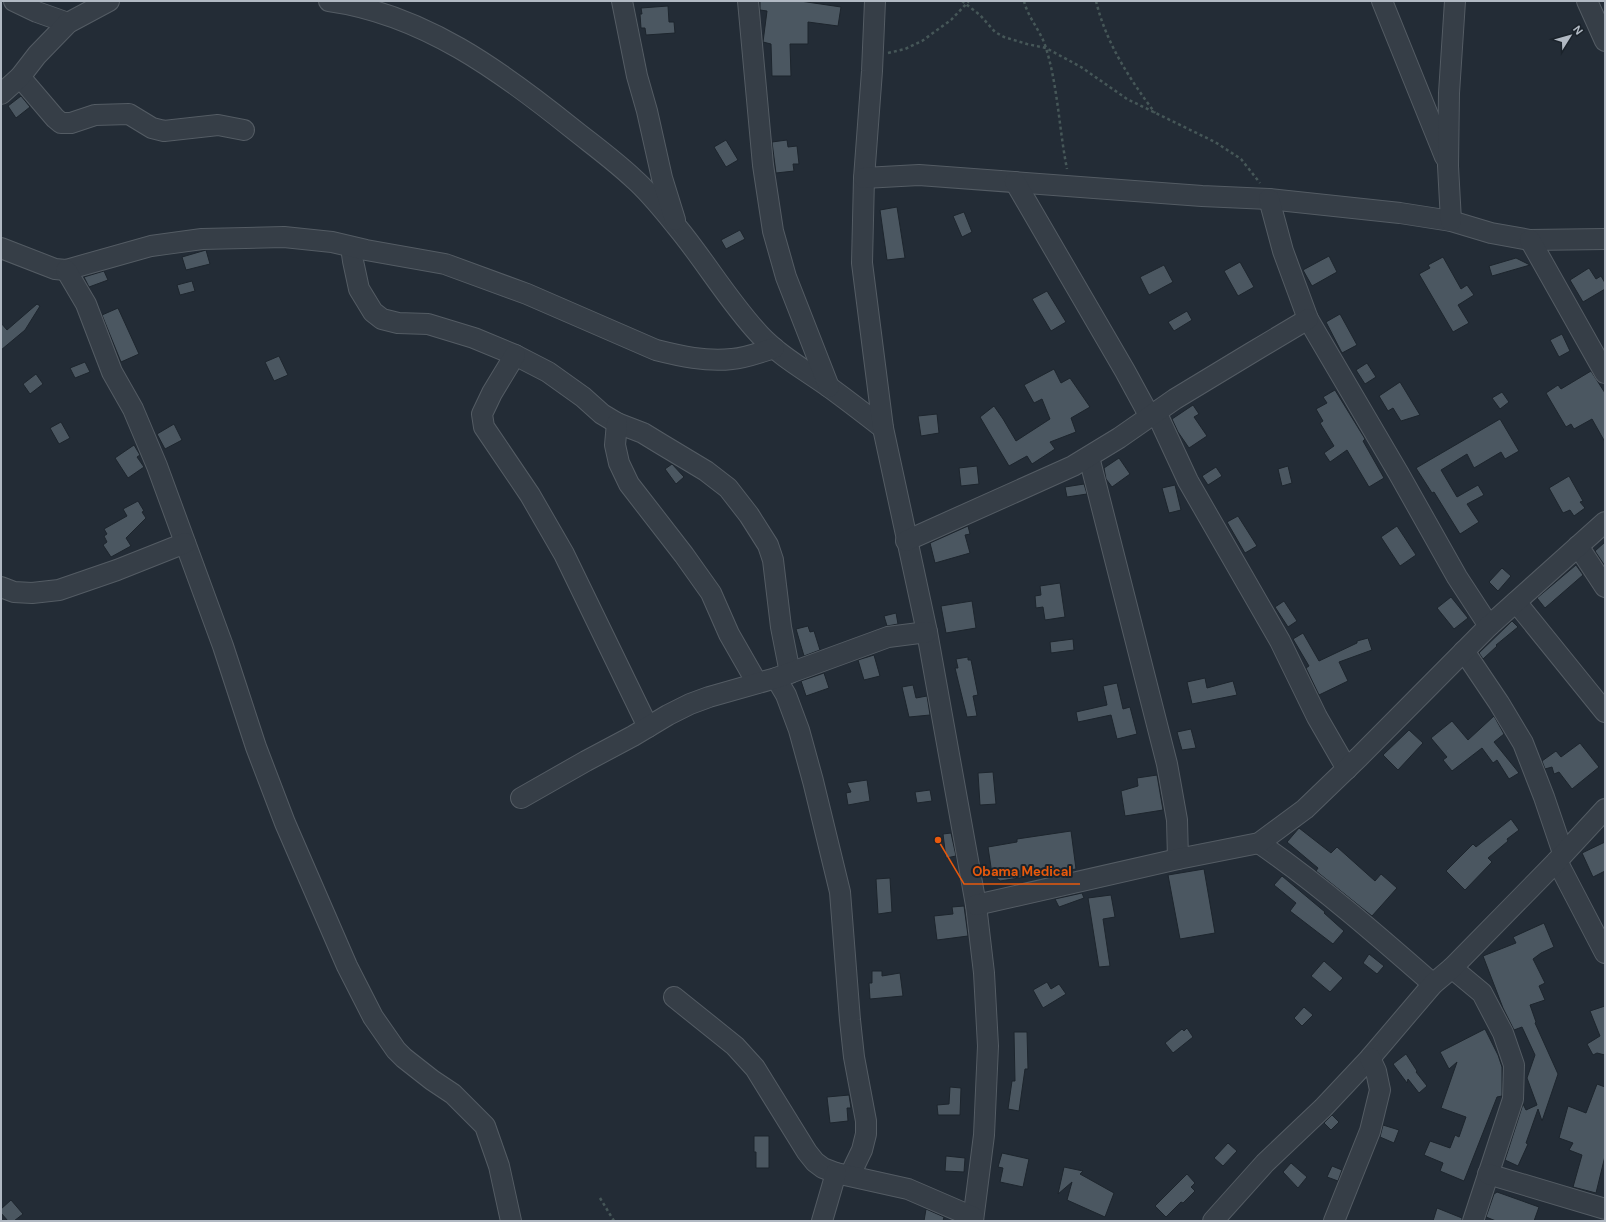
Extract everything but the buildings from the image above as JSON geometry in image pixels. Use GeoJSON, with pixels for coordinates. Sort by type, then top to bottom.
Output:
{"type":"FeatureCollection","features":[{"type":"Feature","properties":{"kind":"street"},"geometry":{"type":"LineString","coordinates":[[14,1],[68,23]]}},
{"type":"Feature","properties":{"kind":"street"},"geometry":{"type":"LineString","coordinates":[[1,94],[20,77],[37,55],[68,23],[109,1]]}},
{"type":"Feature","properties":{"kind":"street"},"geometry":{"type":"LineString","coordinates":[[329,1],[350,4],[388,14],[413,24],[475,56],[530,94],[635,179],[678,228],[750,324],[774,348],[883,428]]}},
{"type":"Feature","properties":{"kind":"street"},"geometry":{"type":"LineString","coordinates":[[622,1],[636,69],[662,178],[678,228]]}},
{"type":"Feature","properties":{"kind":"street"},"geometry":{"type":"LineString","coordinates":[[748,1],[763,165],[773,231],[786,277],[828,387]]}},
{"type":"Feature","properties":{"kind":"street"},"geometry":{"type":"LineString","coordinates":[[674,997],[735,1046],[755,1068],[807,1152],[819,1165],[843,1174],[908,1189],[973,1219],[984,1135],[988,1046],[984,973],[976,905],[927,632],[906,541],[883,428],[862,263],[864,178],[872,71],[875,1]]}},
{"type":"Feature","properties":{"kind":"street"},"geometry":{"type":"LineString","coordinates":[[1382,1],[1448,166]]}},
{"type":"Feature","properties":{"kind":"street"},"geometry":{"type":"LineString","coordinates":[[1451,221],[1448,166],[1449,93],[1455,1]]}},
{"type":"Feature","properties":{"kind":"street"},"geometry":{"type":"LineString","coordinates":[[1587,1],[1605,41]]}},
{"type":"Feature","properties":{"kind":"street"},"geometry":{"type":"LineString","coordinates":[[20,77],[54,118],[61,123],[72,124],[96,115],[129,114],[152,128],[164,131],[218,125],[244,130]]}},
{"type":"Feature","properties":{"kind":"street"},"geometry":{"type":"LineString","coordinates":[[864,178],[919,175],[1202,196],[1269,199],[1393,212],[1451,221],[1491,233],[1530,240],[1605,239]]}},
{"type":"Feature","properties":{"kind":"street"},"geometry":{"type":"LineString","coordinates":[[1015,182],[1126,371],[1153,414],[1188,481],[1280,641],[1317,717],[1347,769]]}},
{"type":"Feature","properties":{"kind":"street"},"geometry":{"type":"LineString","coordinates":[[1269,199],[1283,251],[1308,319],[1457,576],[1489,626]]}},
{"type":"Feature","properties":{"kind":"street"},"geometry":{"type":"LineString","coordinates":[[1,248],[55,269],[66,270],[151,246],[202,239],[284,237],[332,242],[351,247],[445,264],[527,294],[656,350],[676,355],[707,360],[733,359],[774,348]]}},
{"type":"Feature","properties":{"kind":"street"},"geometry":{"type":"LineString","coordinates":[[1530,240],[1605,373]]}},
{"type":"Feature","properties":{"kind":"street"},"geometry":{"type":"LineString","coordinates":[[351,247],[359,289],[373,312],[382,319],[398,322],[428,324],[474,338],[515,355],[548,372],[583,397],[602,414],[617,423],[643,433],[706,471],[728,488],[749,515],[768,545],[773,560],[781,627],[783,675],[786,695],[799,730],[813,781],[840,892],[854,1050],[866,1121],[866,1134],[862,1150],[843,1174],[822,1221]]}},
{"type":"Feature","properties":{"kind":"street"},"geometry":{"type":"LineString","coordinates":[[66,270],[86,304],[112,372],[133,409],[157,466],[223,646],[256,747],[285,823],[347,966],[373,1018],[396,1050],[432,1080],[453,1094],[485,1126],[499,1166],[511,1221]]}},
{"type":"Feature","properties":{"kind":"street"},"geometry":{"type":"LineString","coordinates":[[906,541],[1073,466],[1153,414],[1308,319]]}},
{"type":"Feature","properties":{"kind":"street"},"geometry":{"type":"LineString","coordinates":[[515,355],[492,393],[482,414],[484,427],[530,495],[564,554],[648,727]]}},
{"type":"Feature","properties":{"kind":"street"},"geometry":{"type":"LineString","coordinates":[[617,423],[615,445],[619,463],[629,484],[711,593],[729,634],[757,683]]}},
{"type":"Feature","properties":{"kind":"street"},"geometry":{"type":"LineString","coordinates":[[1089,457],[1167,764],[1177,820],[1178,858]]}},
{"type":"Feature","properties":{"kind":"street"},"geometry":{"type":"LineString","coordinates":[[976,905],[1178,858],[1259,843],[1305,809],[1347,769],[1489,626],[1605,522]]}},
{"type":"Feature","properties":{"kind":"street"},"geometry":{"type":"LineString","coordinates":[[1,587],[14,592],[32,594],[59,590],[117,570],[185,542]]}},
{"type":"Feature","properties":{"kind":"street"},"geometry":{"type":"LineString","coordinates":[[1578,546],[1605,587]]}},
{"type":"Feature","properties":{"kind":"street"},"geometry":{"type":"LineString","coordinates":[[1516,602],[1605,712]]}},
{"type":"Feature","properties":{"kind":"street"},"geometry":{"type":"LineString","coordinates":[[521,798],[690,704],[783,675],[888,637],[927,632]]}},
{"type":"Feature","properties":{"kind":"street"},"geometry":{"type":"LineString","coordinates":[[1464,651],[1503,709],[1523,743],[1544,797],[1560,857],[1605,953]]}},
{"type":"Feature","properties":{"kind":"street"},"geometry":{"type":"LineString","coordinates":[[1213,1221],[1265,1163],[1323,1108],[1370,1058],[1433,984],[1452,968],[1605,809]]}},
{"type":"Feature","properties":{"kind":"street"},"geometry":{"type":"LineString","coordinates":[[1259,843],[1296,869],[1359,919],[1433,984]]}},
{"type":"Feature","properties":{"kind":"street"},"geometry":{"type":"LineString","coordinates":[[1452,968],[1482,993],[1503,1033],[1514,1065],[1513,1099],[1473,1221]]}},
{"type":"Feature","properties":{"kind":"street"},"geometry":{"type":"LineString","coordinates":[[1334,1221],[1370,1131],[1380,1090],[1376,1071],[1370,1058]]}},
{"type":"Feature","properties":{"kind":"street"},"geometry":{"type":"LineString","coordinates":[[1488,1174],[1605,1209]]}},
{"type":"Feature","properties":{"kind":"street"},"geometry":{"type":"LineString","coordinates":[[1604,1221],[1605,1216]]}},
{"type":"Feature","properties":{"kind":"path"},"geometry":{"type":"LineString","coordinates":[[962,1],[980,15],[995,32],[1004,37],[1046,48],[1081,67],[1127,99],[1215,142],[1241,159],[1255,175],[1269,199]]}},
{"type":"Feature","properties":{"kind":"path"},"geometry":{"type":"LineString","coordinates":[[872,71],[890,52],[905,49],[922,41],[951,20],[969,1]]}},
{"type":"Feature","properties":{"kind":"path"},"geometry":{"type":"LineString","coordinates":[[1024,1],[1025,8],[1046,48],[1055,89],[1061,136],[1071,186]]}},
{"type":"Feature","properties":{"kind":"path"},"geometry":{"type":"LineString","coordinates":[[1096,1],[1102,25],[1118,58],[1129,77],[1155,113]]}},
{"type":"Feature","properties":{"kind":"path"},"geometry":{"type":"LineString","coordinates":[[600,1198],[614,1221]]}},
{"type":"Feature","properties":{"kind":"place","name":"Obama Medical"},"geometry":{"type":"Point","coordinates":[938,840]}}]}
